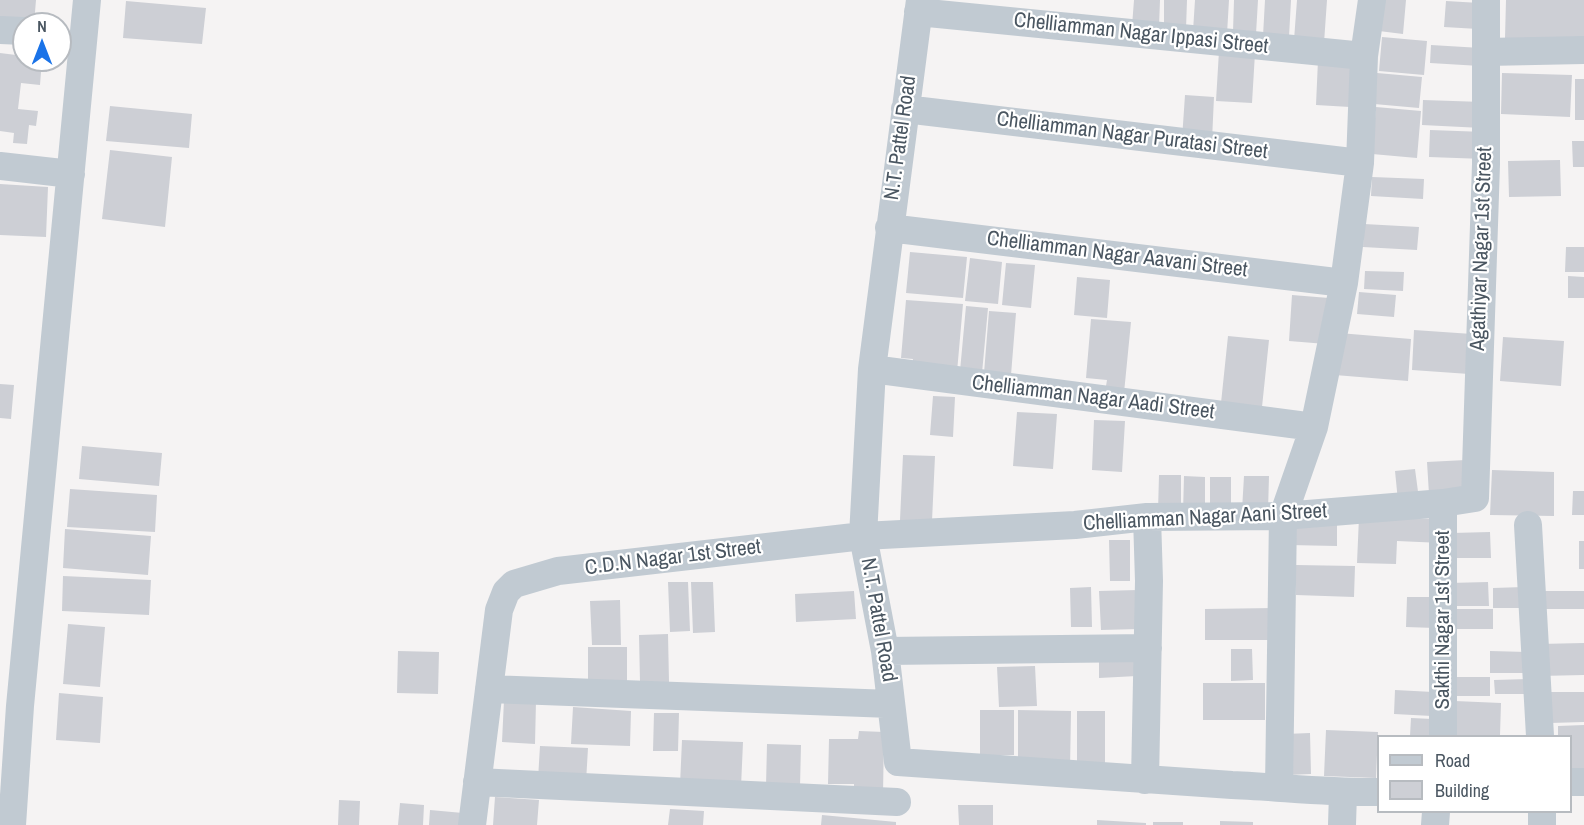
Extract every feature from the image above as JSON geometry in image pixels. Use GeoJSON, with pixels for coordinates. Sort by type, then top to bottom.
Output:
{"type":"FeatureCollection","features":[{"type":"Feature","properties":{"kind":"street"},"geometry":{"type":"LineString","coordinates":[[72,35],[87,0]]}},
{"type":"Feature","properties":{"kind":"street"},"geometry":{"type":"LineString","coordinates":[[1279,787],[1283,516],[1314,427],[1344,283],[1360,163],[1364,56],[1372,0]]}},
{"type":"Feature","properties":{"kind":"street","name":"Agathiyar Nagar 1st Street"},"geometry":{"type":"LineString","coordinates":[[1475,498],[1486,164],[1486,0]]}},
{"type":"Feature","properties":{"kind":"street","name":"Chelliamman Nagar Ippasi Street"},"geometry":{"type":"LineString","coordinates":[[919,6],[1364,56]]}},
{"type":"Feature","properties":{"kind":"street","name":"N.T. Pattel Road"},"geometry":{"type":"LineString","coordinates":[[897,814],[898,762],[885,651],[863,536],[872,369],[919,6]]}},
{"type":"Feature","properties":{"kind":"street"},"geometry":{"type":"LineString","coordinates":[[1486,52],[1584,50]]}},
{"type":"Feature","properties":{"kind":"street"},"geometry":{"type":"LineString","coordinates":[[12,825],[10,705],[71,174],[72,72]]}},
{"type":"Feature","properties":{"kind":"street","name":"Chelliamman Nagar Puratasi Street"},"geometry":{"type":"LineString","coordinates":[[905,109],[1360,163]]}},
{"type":"Feature","properties":{"kind":"street"},"geometry":{"type":"LineString","coordinates":[[0,166],[71,174]]}},
{"type":"Feature","properties":{"kind":"street","name":"Chelliamman Nagar Aavani Street"},"geometry":{"type":"LineString","coordinates":[[889,228],[1344,283]]}},
{"type":"Feature","properties":{"kind":"street","name":"Chelliamman Nagar Aadi Street"},"geometry":{"type":"LineString","coordinates":[[872,369],[1314,427]]}},
{"type":"Feature","properties":{"kind":"street","name":"Chelliamman Nagar Aani Street"},"geometry":{"type":"LineString","coordinates":[[863,536],[1075,525],[1147,517],[1283,516],[1443,503],[1475,498]]}},
{"type":"Feature","properties":{"kind":"street","name":"Sakthi Nagar 1st Street"},"geometry":{"type":"LineString","coordinates":[[1443,503],[1443,735]]}},
{"type":"Feature","properties":{"kind":"street"},"geometry":{"type":"LineString","coordinates":[[1145,780],[1149,581],[1147,517]]}},
{"type":"Feature","properties":{"kind":"street"},"geometry":{"type":"LineString","coordinates":[[1528,525],[1533,581],[1540,735]]}},
{"type":"Feature","properties":{"kind":"street","name":"C.D.N Nagar 1st Street"},"geometry":{"type":"LineString","coordinates":[[489,689],[499,610],[506,592],[514,584],[558,571],[863,536]]}},
{"type":"Feature","properties":{"kind":"street"},"geometry":{"type":"LineString","coordinates":[[885,651],[1148,648]]}},
{"type":"Feature","properties":{"kind":"street"},"geometry":{"type":"LineString","coordinates":[[472,825],[489,689],[891,704]]}},
{"type":"Feature","properties":{"kind":"street"},"geometry":{"type":"LineString","coordinates":[[898,762],[1343,793],[1377,792]]}},
{"type":"Feature","properties":{"kind":"street"},"geometry":{"type":"LineString","coordinates":[[477,782],[897,814]]}},
{"type":"Feature","properties":{"kind":"street"},"geometry":{"type":"LineString","coordinates":[[1342,825],[1343,793]]}},
{"type":"Feature","properties":{"kind":"building"},"geometry":{"type":"Polygon","coordinates":[[[0,0],[36,0],[35,12],[12,12],[12,23],[0,23],[0,0]]]}},
{"type":"Feature","properties":{"kind":"building"},"geometry":{"type":"Polygon","coordinates":[[[1134,0],[1160,0],[1159,27],[1132,26],[1134,0]]]}},
{"type":"Feature","properties":{"kind":"building"},"geometry":{"type":"Polygon","coordinates":[[[1164,0],[1187,0],[1186,29],[1164,28],[1164,0]]]}},
{"type":"Feature","properties":{"kind":"building"},"geometry":{"type":"Polygon","coordinates":[[[1195,0],[1229,0],[1227,34],[1193,31],[1195,0]]]}},
{"type":"Feature","properties":{"kind":"building"},"geometry":{"type":"Polygon","coordinates":[[[1234,0],[1258,0],[1256,34],[1233,32],[1234,0]]]}},
{"type":"Feature","properties":{"kind":"building"},"geometry":{"type":"Polygon","coordinates":[[[1265,0],[1291,0],[1289,37],[1263,36],[1265,0]]]}},
{"type":"Feature","properties":{"kind":"building"},"geometry":{"type":"Polygon","coordinates":[[[1297,0],[1327,0],[1324,43],[1294,40],[1297,0]]]}},
{"type":"Feature","properties":{"kind":"building"},"geometry":{"type":"Polygon","coordinates":[[[1382,0],[1406,0],[1403,34],[1379,31],[1382,0]]]}},
{"type":"Feature","properties":{"kind":"building"},"geometry":{"type":"Polygon","coordinates":[[[1506,0],[1584,0],[1584,41],[1505,38],[1506,0]]]}},
{"type":"Feature","properties":{"kind":"building"},"geometry":{"type":"Polygon","coordinates":[[[126,1],[206,8],[202,44],[123,38],[126,1]]]}},
{"type":"Feature","properties":{"kind":"building"},"geometry":{"type":"Polygon","coordinates":[[[1446,1],[1480,3],[1478,29],[1444,27],[1446,1]]]}},
{"type":"Feature","properties":{"kind":"building"},"geometry":{"type":"Polygon","coordinates":[[[1382,37],[1427,41],[1424,75],[1379,71],[1382,37]]]}},
{"type":"Feature","properties":{"kind":"building"},"geometry":{"type":"Polygon","coordinates":[[[1431,45],[1481,48],[1480,66],[1430,63],[1431,45]]]}},
{"type":"Feature","properties":{"kind":"building"},"geometry":{"type":"Polygon","coordinates":[[[1219,51],[1255,53],[1252,103],[1216,101],[1219,51]]]}},
{"type":"Feature","properties":{"kind":"building"},"geometry":{"type":"Polygon","coordinates":[[[0,53],[12,54],[12,72],[41,72],[40,85],[21,83],[18,109],[38,111],[36,126],[29,125],[27,144],[13,143],[14,133],[0,131],[0,53]]]}},
{"type":"Feature","properties":{"kind":"building"},"geometry":{"type":"Polygon","coordinates":[[[1318,60],[1352,62],[1350,107],[1316,105],[1318,60]]]}},
{"type":"Feature","properties":{"kind":"building"},"geometry":{"type":"Polygon","coordinates":[[[1377,73],[1422,77],[1419,108],[1374,104],[1377,73]]]}},
{"type":"Feature","properties":{"kind":"building"},"geometry":{"type":"Polygon","coordinates":[[[1502,73],[1572,75],[1570,117],[1501,114],[1502,73]]]}},
{"type":"Feature","properties":{"kind":"building"},"geometry":{"type":"Polygon","coordinates":[[[1575,79],[1584,79],[1584,120],[1575,120],[1575,79]]]}},
{"type":"Feature","properties":{"kind":"building"},"geometry":{"type":"Polygon","coordinates":[[[1185,95],[1214,97],[1212,140],[1182,139],[1185,95]]]}},
{"type":"Feature","properties":{"kind":"building"},"geometry":{"type":"Polygon","coordinates":[[[1423,100],[1483,102],[1482,128],[1422,125],[1423,100]]]}},
{"type":"Feature","properties":{"kind":"building"},"geometry":{"type":"Polygon","coordinates":[[[110,106],[192,114],[189,148],[106,141],[110,106]]]}},
{"type":"Feature","properties":{"kind":"building"},"geometry":{"type":"Polygon","coordinates":[[[1376,107],[1421,111],[1417,158],[1372,154],[1376,107]]]}},
{"type":"Feature","properties":{"kind":"building"},"geometry":{"type":"Polygon","coordinates":[[[1430,130],[1485,132],[1484,159],[1429,157],[1430,130]]]}},
{"type":"Feature","properties":{"kind":"building"},"geometry":{"type":"Polygon","coordinates":[[[1572,141],[1584,141],[1584,167],[1573,167],[1572,141]]]}},
{"type":"Feature","properties":{"kind":"building"},"geometry":{"type":"Polygon","coordinates":[[[110,150],[172,157],[165,227],[102,219],[110,150]]]}},
{"type":"Feature","properties":{"kind":"building"},"geometry":{"type":"Polygon","coordinates":[[[1560,160],[1561,196],[1509,197],[1508,161],[1560,160]]]}},
{"type":"Feature","properties":{"kind":"building"},"geometry":{"type":"Polygon","coordinates":[[[1372,177],[1424,179],[1423,199],[1371,196],[1372,177]]]}},
{"type":"Feature","properties":{"kind":"building"},"geometry":{"type":"Polygon","coordinates":[[[0,184],[48,187],[46,237],[0,235],[0,184]]]}},
{"type":"Feature","properties":{"kind":"building"},"geometry":{"type":"Polygon","coordinates":[[[1364,224],[1419,227],[1417,250],[1363,247],[1364,224]]]}},
{"type":"Feature","properties":{"kind":"building"},"geometry":{"type":"Polygon","coordinates":[[[1566,247],[1584,247],[1584,272],[1565,272],[1566,247]]]}},
{"type":"Feature","properties":{"kind":"building"},"geometry":{"type":"Polygon","coordinates":[[[910,252],[967,257],[963,298],[906,293],[910,252]]]}},
{"type":"Feature","properties":{"kind":"building"},"geometry":{"type":"Polygon","coordinates":[[[970,258],[1002,262],[998,304],[965,301],[970,258]]]}},
{"type":"Feature","properties":{"kind":"building"},"geometry":{"type":"Polygon","coordinates":[[[1006,263],[1035,265],[1031,308],[1002,305],[1006,263]]]}},
{"type":"Feature","properties":{"kind":"building"},"geometry":{"type":"Polygon","coordinates":[[[1365,271],[1404,272],[1403,291],[1364,289],[1365,271]]]}},
{"type":"Feature","properties":{"kind":"building"},"geometry":{"type":"Polygon","coordinates":[[[1568,276],[1584,277],[1584,298],[1568,298],[1568,276]]]}},
{"type":"Feature","properties":{"kind":"building"},"geometry":{"type":"Polygon","coordinates":[[[1077,277],[1110,280],[1107,318],[1074,315],[1077,277]]]}},
{"type":"Feature","properties":{"kind":"building"},"geometry":{"type":"Polygon","coordinates":[[[1359,292],[1396,295],[1394,317],[1357,314],[1359,292]]]}},
{"type":"Feature","properties":{"kind":"building"},"geometry":{"type":"Polygon","coordinates":[[[1292,295],[1329,298],[1326,344],[1289,341],[1292,295]]]}},
{"type":"Feature","properties":{"kind":"building"},"geometry":{"type":"Polygon","coordinates":[[[906,300],[963,304],[957,372],[912,365],[913,359],[901,358],[906,300]]]}},
{"type":"Feature","properties":{"kind":"building"},"geometry":{"type":"Polygon","coordinates":[[[966,306],[988,308],[982,373],[960,371],[966,306]]]}},
{"type":"Feature","properties":{"kind":"building"},"geometry":{"type":"Polygon","coordinates":[[[989,311],[1016,313],[1011,375],[984,373],[989,311]]]}},
{"type":"Feature","properties":{"kind":"building"},"geometry":{"type":"Polygon","coordinates":[[[1091,319],[1131,322],[1124,393],[1105,392],[1107,380],[1086,378],[1091,319]]]}},
{"type":"Feature","properties":{"kind":"building"},"geometry":{"type":"Polygon","coordinates":[[[1414,330],[1472,334],[1469,374],[1412,370],[1414,330]]]}},
{"type":"Feature","properties":{"kind":"building"},"geometry":{"type":"Polygon","coordinates":[[[1339,333],[1411,339],[1408,381],[1335,375],[1339,333]]]}},
{"type":"Feature","properties":{"kind":"building"},"geometry":{"type":"Polygon","coordinates":[[[1228,336],[1269,340],[1262,407],[1221,403],[1228,336]]]}},
{"type":"Feature","properties":{"kind":"building"},"geometry":{"type":"Polygon","coordinates":[[[1503,337],[1564,341],[1561,386],[1500,381],[1503,337]]]}},
{"type":"Feature","properties":{"kind":"building"},"geometry":{"type":"Polygon","coordinates":[[[0,384],[14,385],[11,419],[0,418],[0,384]]]}},
{"type":"Feature","properties":{"kind":"building"},"geometry":{"type":"Polygon","coordinates":[[[933,396],[955,397],[953,437],[930,435],[933,396]]]}},
{"type":"Feature","properties":{"kind":"building"},"geometry":{"type":"Polygon","coordinates":[[[1017,412],[1057,414],[1053,469],[1013,466],[1017,412]]]}},
{"type":"Feature","properties":{"kind":"building"},"geometry":{"type":"Polygon","coordinates":[[[1094,420],[1125,421],[1122,472],[1092,470],[1094,420]]]}},
{"type":"Feature","properties":{"kind":"building"},"geometry":{"type":"Polygon","coordinates":[[[82,446],[162,453],[159,486],[79,479],[82,446]]]}},
{"type":"Feature","properties":{"kind":"building"},"geometry":{"type":"Polygon","coordinates":[[[903,455],[935,456],[932,521],[900,520],[903,455]]]}},
{"type":"Feature","properties":{"kind":"building"},"geometry":{"type":"Polygon","coordinates":[[[1466,460],[1468,491],[1429,494],[1427,462],[1466,460]]]}},
{"type":"Feature","properties":{"kind":"building"},"geometry":{"type":"Polygon","coordinates":[[[1415,469],[1419,499],[1398,501],[1395,471],[1415,469]]]}},
{"type":"Feature","properties":{"kind":"building"},"geometry":{"type":"Polygon","coordinates":[[[1492,470],[1554,472],[1554,516],[1490,515],[1492,470]]]}},
{"type":"Feature","properties":{"kind":"building"},"geometry":{"type":"Polygon","coordinates":[[[1159,475],[1181,475],[1181,512],[1158,511],[1159,475]]]}},
{"type":"Feature","properties":{"kind":"building"},"geometry":{"type":"Polygon","coordinates":[[[1184,476],[1205,477],[1205,513],[1183,513],[1184,476]]]}},
{"type":"Feature","properties":{"kind":"building"},"geometry":{"type":"Polygon","coordinates":[[[1244,476],[1269,476],[1268,511],[1242,510],[1244,476]]]}},
{"type":"Feature","properties":{"kind":"building"},"geometry":{"type":"Polygon","coordinates":[[[1210,477],[1231,477],[1231,513],[1210,513],[1210,477]]]}},
{"type":"Feature","properties":{"kind":"building"},"geometry":{"type":"Polygon","coordinates":[[[70,489],[157,495],[155,532],[67,527],[70,489]]]}},
{"type":"Feature","properties":{"kind":"building"},"geometry":{"type":"Polygon","coordinates":[[[1573,491],[1584,491],[1584,515],[1572,515],[1573,491]]]}},
{"type":"Feature","properties":{"kind":"building"},"geometry":{"type":"Polygon","coordinates":[[[1359,517],[1443,519],[1442,543],[1397,541],[1396,564],[1357,563],[1359,517]]]}},
{"type":"Feature","properties":{"kind":"building"},"geometry":{"type":"Polygon","coordinates":[[[1290,521],[1337,522],[1337,546],[1289,545],[1290,521]]]}},
{"type":"Feature","properties":{"kind":"building"},"geometry":{"type":"Polygon","coordinates":[[[65,529],[151,536],[148,575],[63,568],[65,529]]]}},
{"type":"Feature","properties":{"kind":"building"},"geometry":{"type":"Polygon","coordinates":[[[1490,532],[1491,558],[1452,558],[1452,533],[1490,532]]]}},
{"type":"Feature","properties":{"kind":"building"},"geometry":{"type":"Polygon","coordinates":[[[1109,540],[1130,540],[1130,581],[1110,581],[1109,540]]]}},
{"type":"Feature","properties":{"kind":"building"},"geometry":{"type":"Polygon","coordinates":[[[1579,541],[1584,541],[1584,569],[1579,569],[1579,541]]]}},
{"type":"Feature","properties":{"kind":"building"},"geometry":{"type":"Polygon","coordinates":[[[1296,565],[1355,566],[1354,597],[1296,595],[1296,565]]]}},
{"type":"Feature","properties":{"kind":"building"},"geometry":{"type":"Polygon","coordinates":[[[63,576],[151,580],[149,615],[62,611],[63,576]]]}},
{"type":"Feature","properties":{"kind":"building"},"geometry":{"type":"Polygon","coordinates":[[[668,582],[688,582],[690,631],[670,632],[668,582]]]}},
{"type":"Feature","properties":{"kind":"building"},"geometry":{"type":"Polygon","coordinates":[[[691,582],[713,582],[715,632],[693,633],[691,582]]]}},
{"type":"Feature","properties":{"kind":"building"},"geometry":{"type":"Polygon","coordinates":[[[1488,582],[1489,606],[1449,606],[1449,583],[1488,582]]]}},
{"type":"Feature","properties":{"kind":"building"},"geometry":{"type":"Polygon","coordinates":[[[1091,587],[1092,627],[1071,627],[1070,588],[1091,587]]]}},
{"type":"Feature","properties":{"kind":"building"},"geometry":{"type":"Polygon","coordinates":[[[1524,587],[1525,608],[1493,608],[1493,588],[1524,587]]]}},
{"type":"Feature","properties":{"kind":"building"},"geometry":{"type":"Polygon","coordinates":[[[1138,590],[1139,629],[1101,630],[1099,591],[1138,590]]]}},
{"type":"Feature","properties":{"kind":"building"},"geometry":{"type":"Polygon","coordinates":[[[854,591],[856,619],[796,622],[795,594],[854,591]]]}},
{"type":"Feature","properties":{"kind":"building"},"geometry":{"type":"Polygon","coordinates":[[[1542,591],[1584,591],[1584,609],[1542,609],[1542,591]]]}},
{"type":"Feature","properties":{"kind":"building"},"geometry":{"type":"Polygon","coordinates":[[[1407,597],[1436,597],[1435,628],[1406,627],[1407,597]]]}},
{"type":"Feature","properties":{"kind":"building"},"geometry":{"type":"Polygon","coordinates":[[[620,600],[621,645],[592,645],[590,601],[620,600]]]}},
{"type":"Feature","properties":{"kind":"building"},"geometry":{"type":"Polygon","coordinates":[[[1274,608],[1274,640],[1205,640],[1205,609],[1274,608]]]}},
{"type":"Feature","properties":{"kind":"building"},"geometry":{"type":"Polygon","coordinates":[[[1454,609],[1493,609],[1493,629],[1454,629],[1454,609]]]}},
{"type":"Feature","properties":{"kind":"building"},"geometry":{"type":"Polygon","coordinates":[[[68,624],[105,627],[100,687],[63,684],[68,624]]]}},
{"type":"Feature","properties":{"kind":"building"},"geometry":{"type":"Polygon","coordinates":[[[668,634],[669,682],[640,682],[639,635],[668,634]]]}},
{"type":"Feature","properties":{"kind":"building"},"geometry":{"type":"Polygon","coordinates":[[[1584,643],[1584,675],[1539,676],[1539,644],[1584,643]]]}},
{"type":"Feature","properties":{"kind":"building"},"geometry":{"type":"Polygon","coordinates":[[[588,647],[627,647],[627,692],[588,692],[588,647]]]}},
{"type":"Feature","properties":{"kind":"building"},"geometry":{"type":"Polygon","coordinates":[[[1231,649],[1252,649],[1253,680],[1231,681],[1231,649]]]}},
{"type":"Feature","properties":{"kind":"building"},"geometry":{"type":"Polygon","coordinates":[[[398,651],[439,652],[438,694],[397,693],[398,651]]]}},
{"type":"Feature","properties":{"kind":"building"},"geometry":{"type":"Polygon","coordinates":[[[1490,651],[1527,652],[1526,673],[1490,673],[1490,651]]]}},
{"type":"Feature","properties":{"kind":"building"},"geometry":{"type":"Polygon","coordinates":[[[1136,654],[1137,676],[1099,678],[1099,656],[1136,654]]]}},
{"type":"Feature","properties":{"kind":"building"},"geometry":{"type":"Polygon","coordinates":[[[1035,666],[1037,706],[999,707],[997,667],[1035,666]]]}},
{"type":"Feature","properties":{"kind":"building"},"geometry":{"type":"Polygon","coordinates":[[[1455,677],[1490,677],[1490,696],[1455,696],[1455,677]]]}},
{"type":"Feature","properties":{"kind":"building"},"geometry":{"type":"Polygon","coordinates":[[[1528,679],[1528,694],[1495,694],[1494,680],[1528,679]]]}},
{"type":"Feature","properties":{"kind":"building"},"geometry":{"type":"Polygon","coordinates":[[[1203,683],[1265,683],[1265,720],[1203,720],[1203,683]]]}},
{"type":"Feature","properties":{"kind":"building"},"geometry":{"type":"Polygon","coordinates":[[[1395,690],[1433,692],[1432,716],[1394,714],[1395,690]]]}},
{"type":"Feature","properties":{"kind":"building"},"geometry":{"type":"Polygon","coordinates":[[[1549,692],[1584,692],[1584,722],[1550,723],[1549,692]]]}},
{"type":"Feature","properties":{"kind":"building"},"geometry":{"type":"Polygon","coordinates":[[[59,693],[103,697],[100,743],[56,740],[59,693]]]}},
{"type":"Feature","properties":{"kind":"building"},"geometry":{"type":"Polygon","coordinates":[[[504,700],[536,701],[535,744],[502,742],[504,700]]]}},
{"type":"Feature","properties":{"kind":"building"},"geometry":{"type":"Polygon","coordinates":[[[1455,701],[1501,703],[1500,735],[1454,735],[1455,701]]]}},
{"type":"Feature","properties":{"kind":"building"},"geometry":{"type":"Polygon","coordinates":[[[573,707],[631,711],[630,746],[571,744],[573,707]]]}},
{"type":"Feature","properties":{"kind":"building"},"geometry":{"type":"Polygon","coordinates":[[[980,710],[1014,710],[1014,755],[980,755],[980,710]]]}},
{"type":"Feature","properties":{"kind":"building"},"geometry":{"type":"Polygon","coordinates":[[[1018,710],[1071,711],[1070,769],[1018,769],[1018,710]]]}},
{"type":"Feature","properties":{"kind":"building"},"geometry":{"type":"Polygon","coordinates":[[[1077,711],[1105,711],[1105,772],[1077,772],[1077,711]]]}},
{"type":"Feature","properties":{"kind":"building"},"geometry":{"type":"Polygon","coordinates":[[[654,713],[679,713],[678,751],[653,751],[654,713]]]}},
{"type":"Feature","properties":{"kind":"building"},"geometry":{"type":"Polygon","coordinates":[[[1411,718],[1433,719],[1432,735],[1410,735],[1411,718]]]}},
{"type":"Feature","properties":{"kind":"building"},"geometry":{"type":"Polygon","coordinates":[[[1584,725],[1584,770],[1572,770],[1572,735],[1558,735],[1558,726],[1584,725]]]}},
{"type":"Feature","properties":{"kind":"building"},"geometry":{"type":"Polygon","coordinates":[[[1326,730],[1378,732],[1376,778],[1324,776],[1326,730]]]}},
{"type":"Feature","properties":{"kind":"building"},"geometry":{"type":"Polygon","coordinates":[[[859,731],[884,732],[883,795],[854,794],[854,784],[828,784],[829,739],[858,739],[859,731]]]}},
{"type":"Feature","properties":{"kind":"building"},"geometry":{"type":"Polygon","coordinates":[[[1310,733],[1311,774],[1287,775],[1285,734],[1310,733]]]}},
{"type":"Feature","properties":{"kind":"building"},"geometry":{"type":"Polygon","coordinates":[[[682,740],[743,742],[741,787],[680,785],[682,740]]]}},
{"type":"Feature","properties":{"kind":"building"},"geometry":{"type":"Polygon","coordinates":[[[767,744],[801,745],[800,787],[766,786],[767,744]]]}},
{"type":"Feature","properties":{"kind":"building"},"geometry":{"type":"Polygon","coordinates":[[[540,746],[588,748],[586,782],[538,779],[540,746]]]}},
{"type":"Feature","properties":{"kind":"building"},"geometry":{"type":"Polygon","coordinates":[[[495,797],[539,800],[537,825],[493,825],[495,797]]]}},
{"type":"Feature","properties":{"kind":"building"},"geometry":{"type":"Polygon","coordinates":[[[339,800],[360,801],[359,825],[338,825],[339,800]]]}},
{"type":"Feature","properties":{"kind":"building"},"geometry":{"type":"Polygon","coordinates":[[[400,803],[424,805],[423,825],[398,825],[400,803]]]}},
{"type":"Feature","properties":{"kind":"building"},"geometry":{"type":"Polygon","coordinates":[[[958,805],[993,805],[993,825],[959,825],[958,805]]]}},
{"type":"Feature","properties":{"kind":"building"},"geometry":{"type":"Polygon","coordinates":[[[670,809],[704,811],[703,825],[668,825],[670,809]]]}},
{"type":"Feature","properties":{"kind":"building"},"geometry":{"type":"Polygon","coordinates":[[[430,810],[463,813],[462,825],[429,825],[430,810]]]}},
{"type":"Feature","properties":{"kind":"building"},"geometry":{"type":"Polygon","coordinates":[[[822,815],[896,822],[896,825],[821,825],[822,815]]]}},
{"type":"Feature","properties":{"kind":"building"},"geometry":{"type":"Polygon","coordinates":[[[1097,820],[1146,823],[1146,825],[1097,825],[1097,820]]]}},
{"type":"Feature","properties":{"kind":"building"},"geometry":{"type":"Polygon","coordinates":[[[1220,821],[1253,822],[1253,825],[1220,825],[1220,821]]]}},
{"type":"Feature","properties":{"kind":"building"},"geometry":{"type":"Polygon","coordinates":[[[1153,822],[1183,822],[1183,825],[1153,825],[1153,822]]]}}]}
